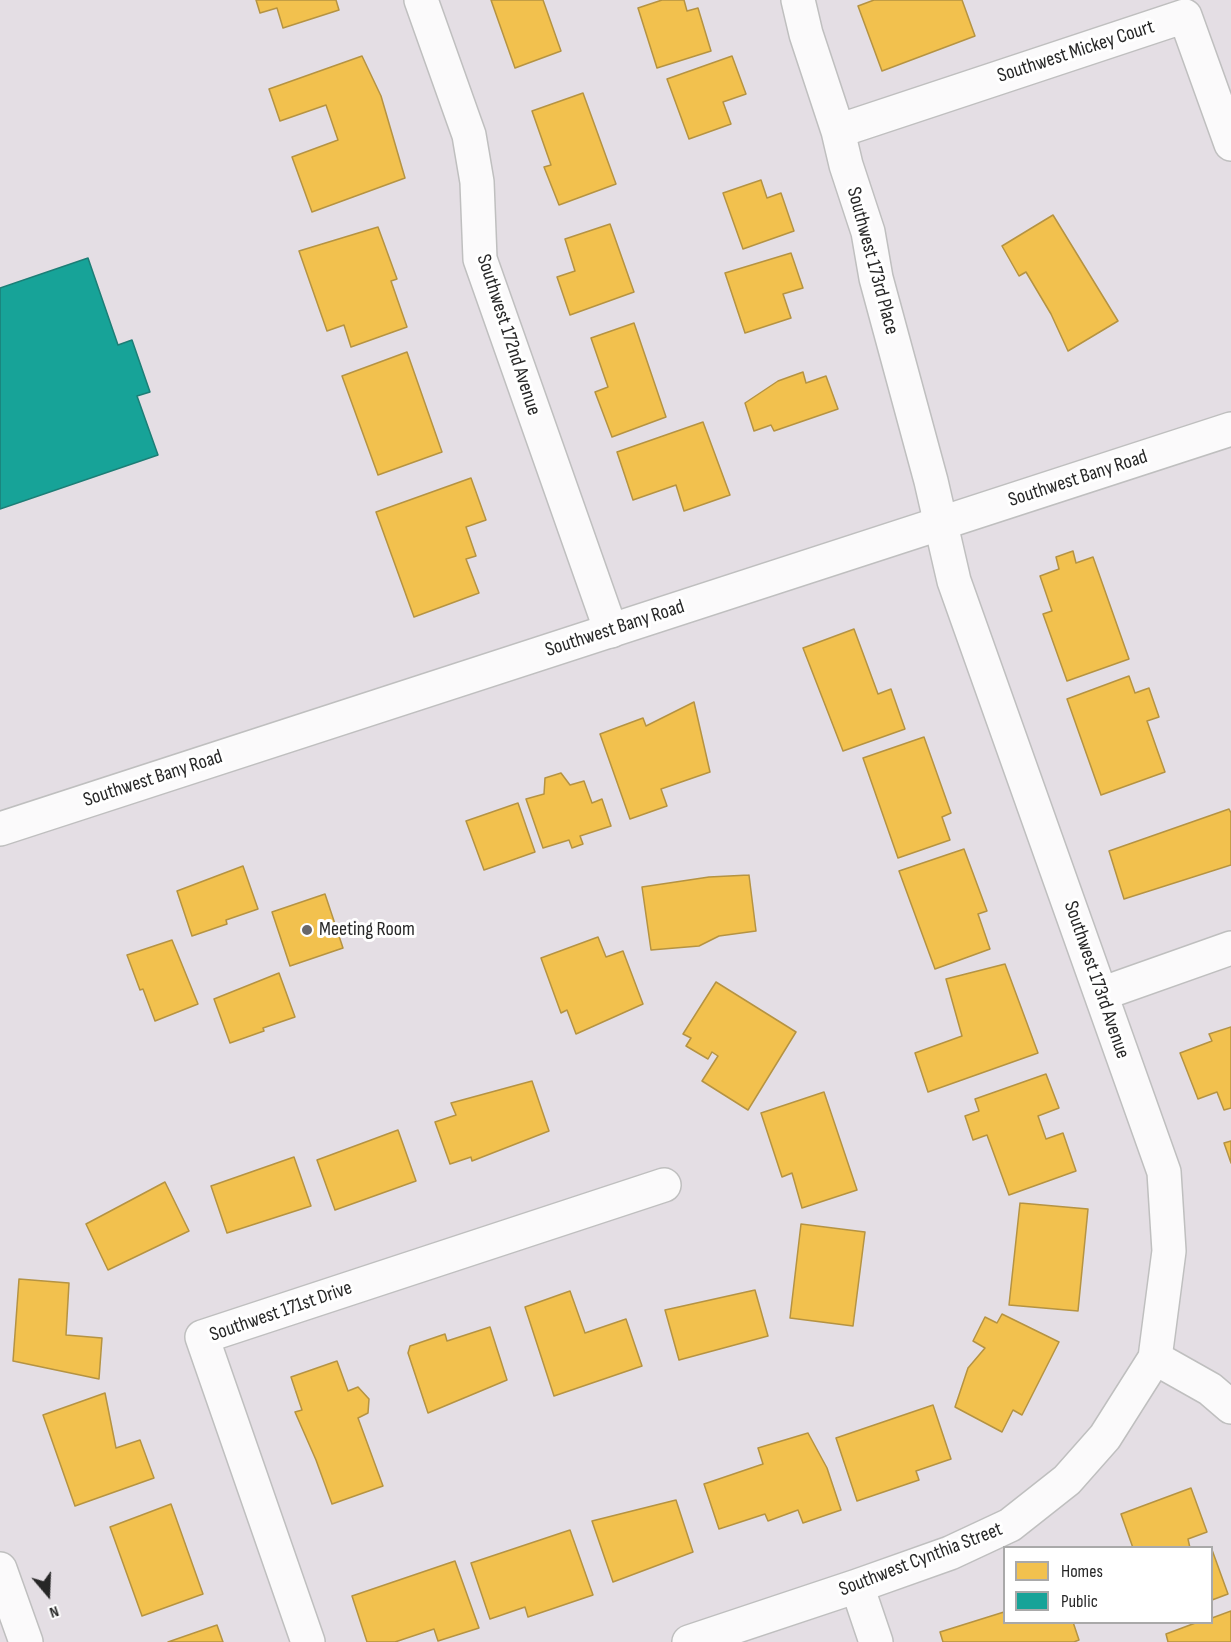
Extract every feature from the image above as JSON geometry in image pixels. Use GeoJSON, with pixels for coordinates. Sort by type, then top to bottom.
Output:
{"type":"FeatureCollection","features":[{"type":"Feature","properties":{"kind":"street","name":"Southwest 172nd Avenue"},"geometry":{"type":"LineString","coordinates":[[421,0],[469,135],[477,182],[480,259],[611,631]]}},
{"type":"Feature","properties":{"kind":"street","name":"Southwest 173rd Place"},"geometry":{"type":"LineString","coordinates":[[798,0],[806,34],[868,232],[876,278],[932,481],[940,525]]}},
{"type":"Feature","properties":{"kind":"street","name":"Southwest Mickey Court"},"geometry":{"type":"LineString","coordinates":[[838,131],[1185,16],[1231,144]]}},
{"type":"Feature","properties":{"kind":"street","name":"Southwest Bany Road"},"geometry":{"type":"LineString","coordinates":[[0,829],[1231,429]]}},
{"type":"Feature","properties":{"kind":"street","name":"Southwest 173rd Avenue"},"geometry":{"type":"LineString","coordinates":[[940,525],[954,581],[1164,1172],[1169,1251],[1155,1358]]}},
{"type":"Feature","properties":{"kind":"street"},"geometry":{"type":"LineString","coordinates":[[1101,994],[1231,948]]}},
{"type":"Feature","properties":{"kind":"street","name":"Southwest 171st Drive"},"geometry":{"type":"LineString","coordinates":[[308,1642],[202,1337],[664,1185]]}},
{"type":"Feature","properties":{"kind":"street"},"geometry":{"type":"LineString","coordinates":[[1155,1358],[1210,1389],[1231,1407]]}},
{"type":"Feature","properties":{"kind":"street","name":"Southwest Cynthia Street"},"geometry":{"type":"LineString","coordinates":[[688,1642],[950,1553],[1010,1525],[1067,1480],[1105,1437],[1155,1358]]}},
{"type":"Feature","properties":{"kind":"street"},"geometry":{"type":"LineString","coordinates":[[0,1569],[21,1641]]}},
{"type":"Feature","properties":{"kind":"street"},"geometry":{"type":"LineString","coordinates":[[857,1586],[876,1642]]}},
{"type":"Feature","properties":{"kind":"building: Homes"},"geometry":{"type":"Polygon","coordinates":[[[256,0],[336,0],[339,10],[283,28],[277,8],[260,13],[256,0]]]}},
{"type":"Feature","properties":{"kind":"building: Homes"},"geometry":{"type":"Polygon","coordinates":[[[491,0],[543,0],[561,51],[515,68],[491,0]]]}},
{"type":"Feature","properties":{"kind":"building: Homes"},"geometry":{"type":"Polygon","coordinates":[[[662,0],[684,0],[687,11],[698,8],[711,51],[657,68],[638,8],[662,0]]]}},
{"type":"Feature","properties":{"kind":"building: Homes"},"geometry":{"type":"Polygon","coordinates":[[[874,0],[962,0],[975,36],[882,71],[858,6],[874,0]]]}},
{"type":"Feature","properties":{"kind":"building: Homes"},"geometry":{"type":"Polygon","coordinates":[[[362,56],[381,96],[405,178],[312,212],[292,157],[338,140],[326,105],[280,121],[269,89],[362,56]]]}},
{"type":"Feature","properties":{"kind":"building: Homes"},"geometry":{"type":"Polygon","coordinates":[[[732,56],[746,94],[723,102],[731,124],[689,139],[667,79],[732,56]]]}},
{"type":"Feature","properties":{"kind":"building: Homes"},"geometry":{"type":"Polygon","coordinates":[[[583,93],[616,184],[559,205],[544,167],[551,165],[532,111],[583,93]]]}},
{"type":"Feature","properties":{"kind":"building: Homes"},"geometry":{"type":"Polygon","coordinates":[[[761,180],[767,198],[781,193],[794,231],[743,249],[723,193],[761,180]]]}},
{"type":"Feature","properties":{"kind":"building: Homes"},"geometry":{"type":"Polygon","coordinates":[[[1053,215],[1118,321],[1068,351],[1051,314],[1026,272],[1019,276],[1002,246],[1053,215]]]}},
{"type":"Feature","properties":{"kind":"building: Homes"},"geometry":{"type":"Polygon","coordinates":[[[610,224],[634,292],[570,315],[557,277],[575,271],[565,239],[610,224]]]}},
{"type":"Feature","properties":{"kind":"building: Homes"},"geometry":{"type":"Polygon","coordinates":[[[378,227],[397,279],[391,281],[407,327],[351,347],[344,325],[327,331],[299,251],[378,227]]]}},
{"type":"Feature","properties":{"kind":"building: Homes"},"geometry":{"type":"Polygon","coordinates":[[[791,253],[803,288],[783,294],[791,318],[745,333],[725,273],[791,253]]]}},
{"type":"Feature","properties":{"kind":"building: Homes"},"geometry":{"type":"Polygon","coordinates":[[[634,323],[666,417],[612,437],[595,392],[608,387],[591,338],[634,323]]]}},
{"type":"Feature","properties":{"kind":"building: Homes"},"geometry":{"type":"Polygon","coordinates":[[[407,352],[442,452],[378,475],[342,376],[407,352]]]}},
{"type":"Feature","properties":{"kind":"building: Homes"},"geometry":{"type":"Polygon","coordinates":[[[803,372],[806,383],[826,376],[838,409],[774,431],[771,425],[754,431],[745,403],[778,381],[803,372]]]}},
{"type":"Feature","properties":{"kind":"building: Homes"},"geometry":{"type":"Polygon","coordinates":[[[703,422],[730,495],[684,511],[676,485],[633,500],[617,452],[703,422]]]}},
{"type":"Feature","properties":{"kind":"building: Homes"},"geometry":{"type":"Polygon","coordinates":[[[471,478],[486,520],[466,527],[476,556],[466,559],[479,593],[414,617],[376,512],[471,478]]]}},
{"type":"Feature","properties":{"kind":"building: Homes"},"geometry":{"type":"Polygon","coordinates":[[[1073,551],[1076,563],[1093,557],[1129,659],[1067,681],[1043,614],[1052,611],[1040,576],[1059,569],[1056,557],[1073,551]]]}},
{"type":"Feature","properties":{"kind":"building: Homes"},"geometry":{"type":"Polygon","coordinates":[[[854,629],[878,694],[891,689],[905,729],[843,751],[803,648],[854,629]]]}},
{"type":"Feature","properties":{"kind":"building: Homes"},"geometry":{"type":"Polygon","coordinates":[[[1129,676],[1135,693],[1149,688],[1159,717],[1147,721],[1165,772],[1101,795],[1067,699],[1129,676]]]}},
{"type":"Feature","properties":{"kind":"building: Homes"},"geometry":{"type":"Polygon","coordinates":[[[694,702],[710,772],[661,789],[667,806],[630,819],[600,734],[643,718],[646,726],[694,702]]]}},
{"type":"Feature","properties":{"kind":"building: Homes"},"geometry":{"type":"Polygon","coordinates":[[[924,737],[951,813],[942,817],[950,840],[898,858],[863,758],[924,737]]]}},
{"type":"Feature","properties":{"kind":"building: Homes"},"geometry":{"type":"Polygon","coordinates":[[[561,773],[570,785],[584,781],[592,803],[602,799],[611,826],[580,836],[583,844],[572,848],[569,840],[543,848],[526,799],[544,794],[545,778],[561,773]]]}},
{"type":"Feature","properties":{"kind":"building: Homes"},"geometry":{"type":"Polygon","coordinates":[[[518,803],[535,852],[484,870],[466,821],[518,803]]]}},
{"type":"Feature","properties":{"kind":"building: Homes"},"geometry":{"type":"Polygon","coordinates":[[[1229,809],[1231,813],[1231,865],[1124,899],[1109,851],[1229,809]]]}},
{"type":"Feature","properties":{"kind":"building: Homes"},"geometry":{"type":"Polygon","coordinates":[[[964,849],[987,911],[978,914],[990,949],[935,969],[899,871],[964,849]]]}},
{"type":"Feature","properties":{"kind":"building: Homes"},"geometry":{"type":"Polygon","coordinates":[[[243,866],[258,909],[226,920],[227,924],[192,936],[177,891],[243,866]]]}},
{"type":"Feature","properties":{"kind":"building: Homes"},"geometry":{"type":"Polygon","coordinates":[[[749,875],[756,931],[719,936],[699,946],[651,950],[642,887],[709,877],[749,875]]]}},
{"type":"Feature","properties":{"kind":"building: Homes","name":"Meeting Room"},"geometry":{"type":"Polygon","coordinates":[[[325,894],[343,948],[290,966],[272,912],[325,894]]]}},
{"type":"Feature","properties":{"kind":"building: Homes"},"geometry":{"type":"Polygon","coordinates":[[[598,937],[606,957],[623,951],[643,1004],[576,1034],[567,1010],[561,1013],[541,958],[598,937]]]}},
{"type":"Feature","properties":{"kind":"building: Homes"},"geometry":{"type":"Polygon","coordinates":[[[172,940],[198,1004],[155,1021],[127,955],[172,940]]]}},
{"type":"Feature","properties":{"kind":"building: Homes"},"geometry":{"type":"Polygon","coordinates":[[[1005,964],[1038,1053],[928,1092],[915,1053],[962,1036],[946,979],[1005,964]]]}},
{"type":"Feature","properties":{"kind":"building: Homes"},"geometry":{"type":"Polygon","coordinates":[[[279,973],[295,1017],[230,1043],[214,999],[279,973]]]}},
{"type":"Feature","properties":{"kind":"building: Homes"},"geometry":{"type":"Polygon","coordinates":[[[716,982],[796,1032],[748,1110],[702,1081],[718,1056],[712,1052],[708,1059],[686,1046],[691,1038],[683,1034],[716,982]]]}},
{"type":"Feature","properties":{"kind":"building: Homes"},"geometry":{"type":"Polygon","coordinates":[[[1231,1027],[1231,1108],[1224,1110],[1217,1092],[1198,1099],[1180,1053],[1212,1041],[1209,1034],[1231,1027]]]}},
{"type":"Feature","properties":{"kind":"building: Homes"},"geometry":{"type":"Polygon","coordinates":[[[1046,1074],[1059,1108],[1038,1116],[1046,1139],[1063,1133],[1076,1171],[1009,1195],[987,1135],[973,1140],[965,1116],[979,1111],[975,1099],[1046,1074]]]}},
{"type":"Feature","properties":{"kind":"building: Homes"},"geometry":{"type":"Polygon","coordinates":[[[532,1081],[549,1131],[472,1161],[471,1157],[450,1164],[435,1122],[456,1115],[451,1103],[532,1081]]]}},
{"type":"Feature","properties":{"kind":"building: Homes"},"geometry":{"type":"Polygon","coordinates":[[[824,1092],[857,1190],[802,1208],[792,1173],[782,1177],[761,1113],[824,1092]]]}},
{"type":"Feature","properties":{"kind":"building: Homes"},"geometry":{"type":"Polygon","coordinates":[[[398,1130],[416,1181],[335,1210],[317,1160],[398,1130]]]}},
{"type":"Feature","properties":{"kind":"building: Homes"},"geometry":{"type":"Polygon","coordinates":[[[1231,1141],[1231,1163],[1224,1143],[1231,1141]]]}},
{"type":"Feature","properties":{"kind":"building: Homes"},"geometry":{"type":"Polygon","coordinates":[[[294,1157],[311,1206],[227,1233],[211,1186],[294,1157]]]}},
{"type":"Feature","properties":{"kind":"building: Homes"},"geometry":{"type":"Polygon","coordinates":[[[165,1182],[189,1231],[108,1270],[86,1224],[165,1182]]]}},
{"type":"Feature","properties":{"kind":"building: Homes"},"geometry":{"type":"Polygon","coordinates":[[[1020,1203],[1088,1209],[1078,1311],[1009,1305],[1020,1203]]]}},
{"type":"Feature","properties":{"kind":"building: Homes"},"geometry":{"type":"Polygon","coordinates":[[[801,1224],[865,1232],[853,1326],[790,1318],[801,1224]]]}},
{"type":"Feature","properties":{"kind":"building: Homes"},"geometry":{"type":"Polygon","coordinates":[[[19,1279],[69,1283],[66,1335],[102,1338],[99,1379],[13,1361],[19,1279]]]}},
{"type":"Feature","properties":{"kind":"building: Homes"},"geometry":{"type":"Polygon","coordinates":[[[755,1290],[768,1336],[679,1360],[665,1310],[755,1290]]]}},
{"type":"Feature","properties":{"kind":"building: Homes"},"geometry":{"type":"Polygon","coordinates":[[[570,1291],[585,1333],[626,1319],[642,1366],[554,1396],[525,1307],[570,1291]]]}},
{"type":"Feature","properties":{"kind":"building: Homes"},"geometry":{"type":"Polygon","coordinates":[[[1002,1314],[1059,1342],[1022,1415],[1013,1410],[1002,1432],[955,1407],[968,1368],[985,1348],[973,1341],[985,1317],[997,1323],[1002,1314]]]}},
{"type":"Feature","properties":{"kind":"building: Homes"},"geometry":{"type":"Polygon","coordinates":[[[490,1327],[507,1380],[428,1413],[408,1353],[410,1346],[445,1334],[447,1341],[490,1327]]]}},
{"type":"Feature","properties":{"kind":"building: Homes"},"geometry":{"type":"Polygon","coordinates":[[[337,1361],[348,1391],[358,1387],[369,1399],[368,1413],[358,1418],[383,1486],[332,1504],[295,1412],[302,1410],[291,1377],[337,1361]]]}},
{"type":"Feature","properties":{"kind":"building: Homes"},"geometry":{"type":"Polygon","coordinates":[[[105,1393],[116,1448],[140,1440],[154,1478],[75,1506],[43,1415],[105,1393]]]}},
{"type":"Feature","properties":{"kind":"building: Homes"},"geometry":{"type":"Polygon","coordinates":[[[933,1405],[951,1459],[916,1471],[919,1480],[857,1501],[836,1438],[933,1405]]]}},
{"type":"Feature","properties":{"kind":"building: Homes"},"geometry":{"type":"Polygon","coordinates":[[[808,1433],[827,1468],[841,1510],[803,1523],[798,1510],[768,1521],[765,1514],[719,1529],[704,1484],[763,1464],[758,1448],[808,1433]]]}},
{"type":"Feature","properties":{"kind":"building: Homes"},"geometry":{"type":"Polygon","coordinates":[[[1191,1488],[1207,1532],[1188,1539],[1190,1546],[1132,1546],[1121,1514],[1191,1488]]]}},
{"type":"Feature","properties":{"kind":"building: Homes"},"geometry":{"type":"Polygon","coordinates":[[[676,1500],[693,1552],[613,1582],[592,1521],[676,1500]]]}},
{"type":"Feature","properties":{"kind":"building: Homes"},"geometry":{"type":"Polygon","coordinates":[[[171,1504],[203,1594],[142,1616],[110,1527],[171,1504]]]}},
{"type":"Feature","properties":{"kind":"building: Homes"},"geometry":{"type":"Polygon","coordinates":[[[570,1530],[593,1595],[528,1617],[525,1607],[490,1619],[471,1563],[570,1530]]]}},
{"type":"Feature","properties":{"kind":"building: Homes"},"geometry":{"type":"Polygon","coordinates":[[[1213,1553],[1228,1594],[1213,1600],[1213,1553]]]}},
{"type":"Feature","properties":{"kind":"building: Homes"},"geometry":{"type":"Polygon","coordinates":[[[455,1561],[479,1628],[438,1641],[434,1629],[395,1642],[367,1642],[352,1596],[455,1561]]]}},
{"type":"Feature","properties":{"kind":"building: Homes"},"geometry":{"type":"Polygon","coordinates":[[[1231,1611],[1231,1642],[1168,1642],[1166,1634],[1193,1624],[1213,1624],[1213,1618],[1231,1611]]]}},
{"type":"Feature","properties":{"kind":"building: Homes"},"geometry":{"type":"Polygon","coordinates":[[[1003,1612],[1003,1624],[1074,1624],[1079,1640],[1074,1642],[943,1642],[940,1632],[1003,1612]]]}},
{"type":"Feature","properties":{"kind":"building: Homes"},"geometry":{"type":"Polygon","coordinates":[[[217,1625],[223,1642],[168,1642],[217,1625]]]}},
{"type":"Feature","properties":{"kind":"building: Public"},"geometry":{"type":"Polygon","coordinates":[[[88,258],[118,345],[132,340],[150,392],[137,396],[158,455],[0,509],[0,288],[88,258]]]}},
{"type":"Feature","properties":{"kind":"place","name":"Meeting Room"},"geometry":{"type":"Point","coordinates":[307,930]}}]}
